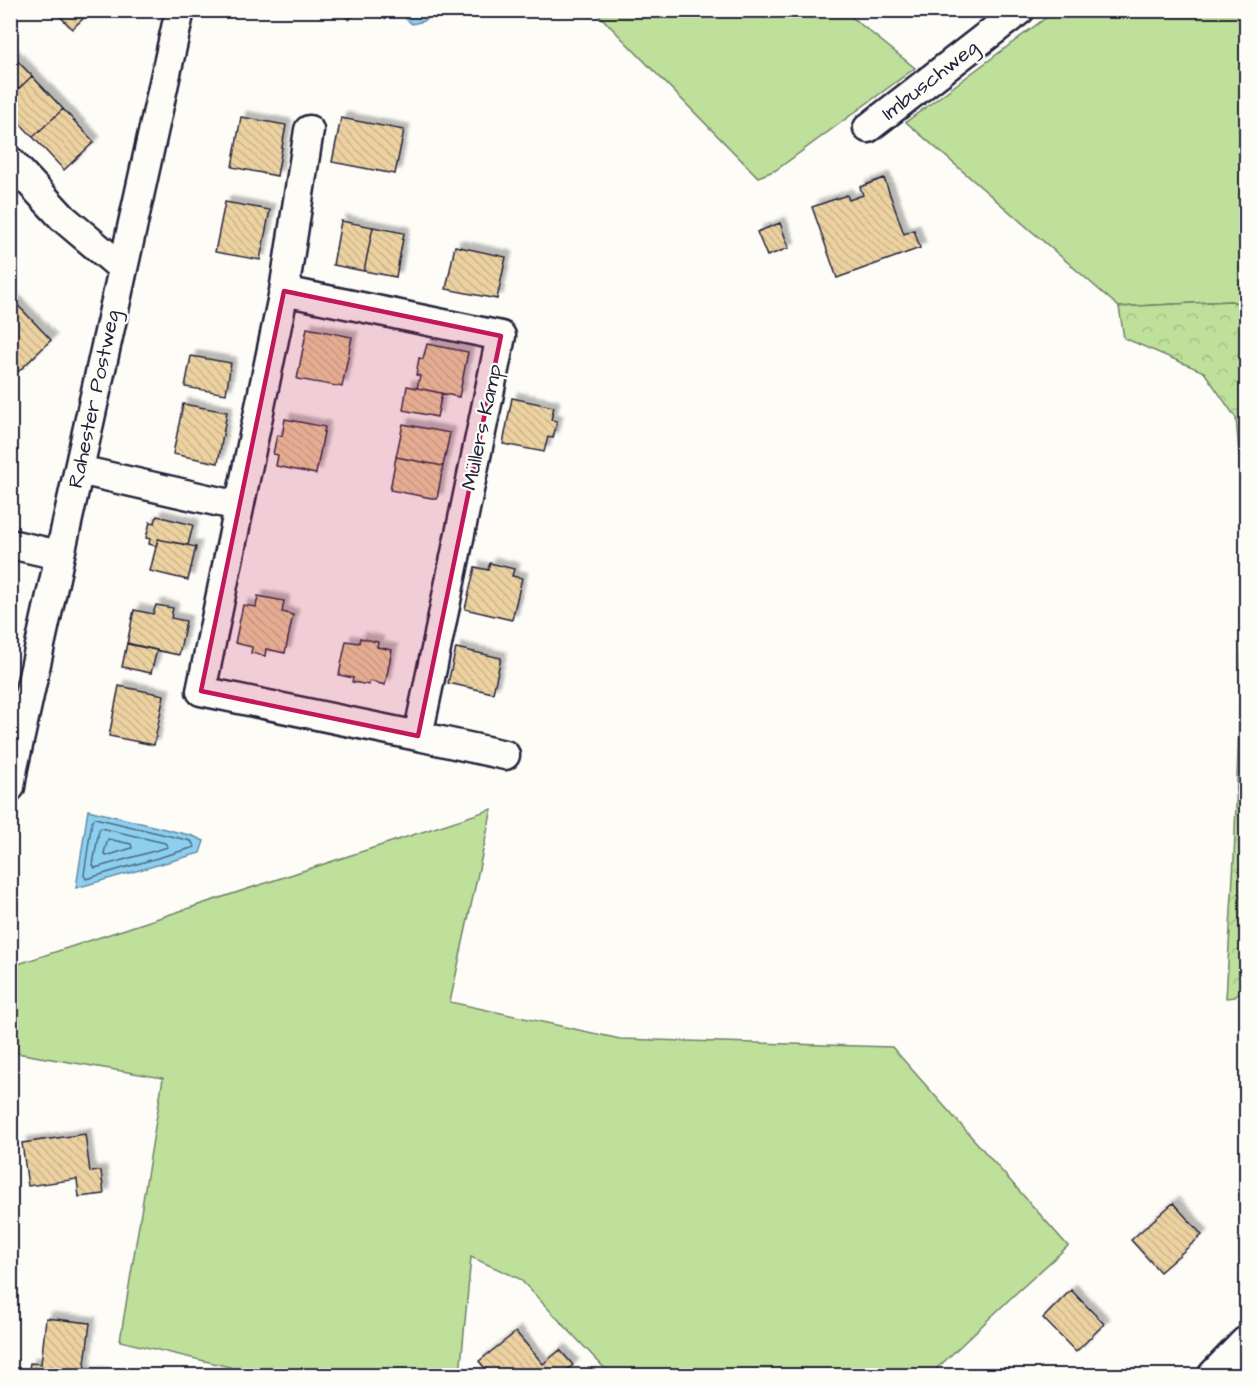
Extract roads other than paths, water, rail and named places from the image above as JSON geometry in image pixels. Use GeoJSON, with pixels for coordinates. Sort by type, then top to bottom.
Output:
{"type":"FeatureCollection","features":[{"type":"Feature","properties":{"kind":"main road"},"geometry":{"type":"LineString","coordinates":[[1215,1376],[1246,1344]]}},
{"type":"Feature","properties":{"kind":"street","name":"Rahester Postweg"},"geometry":{"type":"LineString","coordinates":[[11,775],[79,470],[121,267],[180,10]]}},
{"type":"Feature","properties":{"kind":"street","name":"Imbuschweg"},"geometry":{"type":"LineString","coordinates":[[868,128],[1020,10]]}},
{"type":"Feature","properties":{"kind":"street"},"geometry":{"type":"LineString","coordinates":[[309,130],[284,291],[201,691],[506,756]]}},
{"type":"Feature","properties":{"kind":"street"},"geometry":{"type":"LineString","coordinates":[[10,161],[63,218],[121,267]]}},
{"type":"Feature","properties":{"kind":"street","name":"Müllers Kamp"},"geometry":{"type":"LineString","coordinates":[[284,291],[501,336],[418,736]]}},
{"type":"Feature","properties":{"kind":"street"},"geometry":{"type":"LineString","coordinates":[[79,470],[238,506]]}},
{"type":"Feature","properties":{"kind":"street"},"geometry":{"type":"LineString","coordinates":[[10,544],[59,555]]}},
{"type":"Feature","properties":{"kind":"water"},"geometry":{"type":"Polygon","coordinates":[[[397,11],[435,11],[424,21],[412,24],[397,11]]]}},
{"type":"Feature","properties":{"kind":"water"},"geometry":{"type":"Polygon","coordinates":[[[88,810],[193,836],[204,841],[200,853],[76,888],[88,810]]]}}]}
